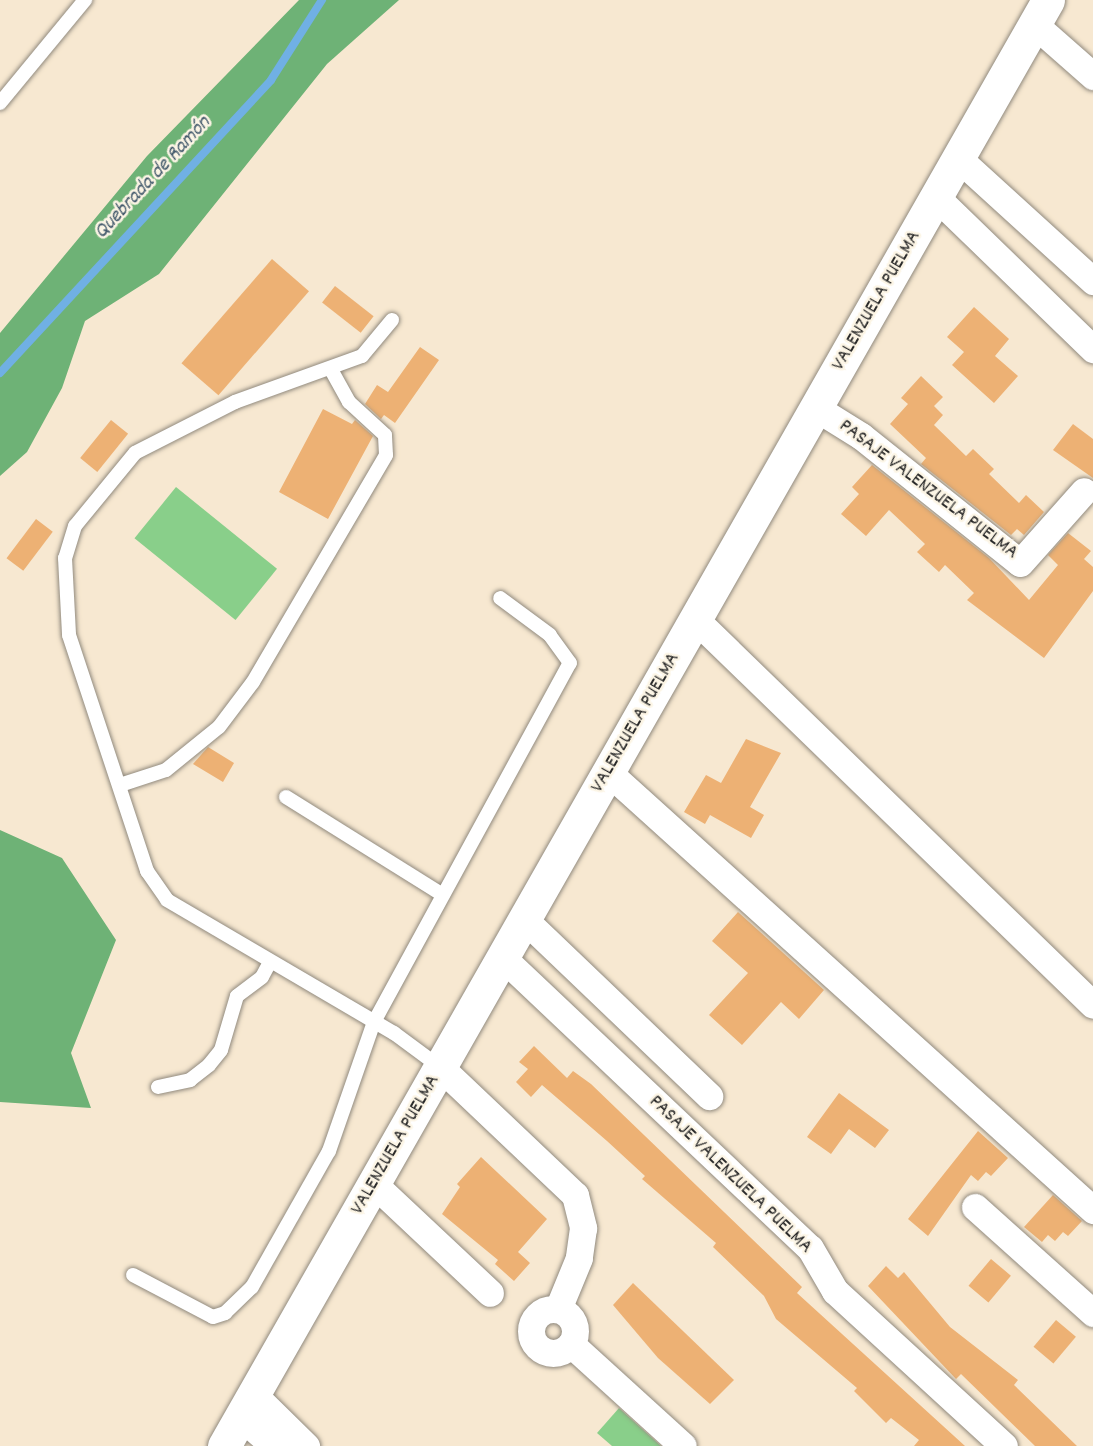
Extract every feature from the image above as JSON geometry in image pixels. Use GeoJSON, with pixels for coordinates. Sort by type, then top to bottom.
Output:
{"type":"FeatureCollection","features":[{"type":"Feature","properties":{"kind":"street"},"geometry":{"type":"LineString","coordinates":[[1041,12],[1093,76]]}},
{"type":"Feature","properties":{"kind":"street","name":"VALENZUELA PUELMA"},"geometry":{"type":"LineString","coordinates":[[224,1446],[1041,12]]}},
{"type":"Feature","properties":{"kind":"street"},"geometry":{"type":"LineString","coordinates":[[958,158],[1093,281]]}},
{"type":"Feature","properties":{"kind":"street"},"geometry":{"type":"LineString","coordinates":[[936,196],[1093,349]]}},
{"type":"Feature","properties":{"kind":"street","name":"PASAJE VALENZUELA PUELMA"},"geometry":{"type":"LineString","coordinates":[[816,408],[861,435],[1020,563],[1084,491]]}},
{"type":"Feature","properties":{"kind":"street"},"geometry":{"type":"LineString","coordinates":[[695,619],[1093,1005]]}},
{"type":"Feature","properties":{"kind":"street"},"geometry":{"type":"LineString","coordinates":[[608,772],[1093,1210]]}},
{"type":"Feature","properties":{"kind":"street"},"geometry":{"type":"LineString","coordinates":[[525,920],[709,1096]]}},
{"type":"Feature","properties":{"kind":"street","name":"PASAJE VALENZUELA PUELMA"},"geometry":{"type":"LineString","coordinates":[[502,958],[810,1248],[835,1291],[1004,1446]]}},
{"type":"Feature","properties":{"kind":"street"},"geometry":{"type":"LineString","coordinates":[[440,1067],[576,1195],[583,1228],[579,1258],[558,1309],[536,1316],[533,1341],[551,1353],[571,1344]]}},
{"type":"Feature","properties":{"kind":"street"},"geometry":{"type":"LineString","coordinates":[[374,1184],[490,1293]]}},
{"type":"Feature","properties":{"kind":"street"},"geometry":{"type":"LineString","coordinates":[[975,1207],[1093,1313]]}},
{"type":"Feature","properties":{"kind":"street"},"geometry":{"type":"LineString","coordinates":[[558,1309],[574,1322],[571,1344]]}},
{"type":"Feature","properties":{"kind":"street"},"geometry":{"type":"LineString","coordinates":[[571,1344],[683,1446]]}},
{"type":"Feature","properties":{"kind":"street"},"geometry":{"type":"LineString","coordinates":[[247,1406],[274,1446]]}},
{"type":"Feature","properties":{"kind":"street"},"geometry":{"type":"LineString","coordinates":[[247,1406],[306,1446]]}},
{"type":"Feature","properties":{"kind":"lane"},"geometry":{"type":"LineString","coordinates":[[0,103],[85,0]]}},
{"type":"Feature","properties":{"kind":"lane"},"geometry":{"type":"LineString","coordinates":[[392,320],[362,356],[332,369],[235,402],[135,453],[75,526],[65,558],[69,635],[87,703],[120,785],[147,871],[167,900],[270,963],[374,1022],[440,1067]]}},
{"type":"Feature","properties":{"kind":"lane"},"geometry":{"type":"LineString","coordinates":[[120,785],[166,770],[219,727],[253,682],[386,455],[385,435],[350,402],[332,369]]}},
{"type":"Feature","properties":{"kind":"lane"},"geometry":{"type":"LineString","coordinates":[[133,1275],[213,1317],[225,1313],[252,1287],[330,1151],[374,1022],[441,894],[570,663],[550,635],[500,598]]}},
{"type":"Feature","properties":{"kind":"lane"},"geometry":{"type":"LineString","coordinates":[[286,797],[441,894]]}},
{"type":"Feature","properties":{"kind":"lane"},"geometry":{"type":"LineString","coordinates":[[158,1087],[190,1080],[209,1065],[221,1050],[237,996],[262,977],[270,963]]}},
{"type":"Feature","properties":{"kind":"green space"},"geometry":{"type":"Polygon","coordinates":[[[299,0],[399,0],[327,64],[159,274],[85,321],[62,388],[27,452],[0,476],[0,333],[147,156],[299,0]]]}},
{"type":"Feature","properties":{"kind":"green space"},"geometry":{"type":"Polygon","coordinates":[[[176,487],[277,569],[235,620],[134,538],[176,487]]]}},
{"type":"Feature","properties":{"kind":"green space"},"geometry":{"type":"Polygon","coordinates":[[[0,830],[62,858],[116,940],[71,1053],[91,1108],[0,1102],[0,830]]]}},
{"type":"Feature","properties":{"kind":"green space"},"geometry":{"type":"Polygon","coordinates":[[[619,1408],[661,1446],[612,1446],[597,1433],[619,1408]]]}},
{"type":"Feature","properties":{"kind":"building"},"geometry":{"type":"Polygon","coordinates":[[[272,259],[309,291],[218,395],[181,363],[272,259]]]}},
{"type":"Feature","properties":{"kind":"building"},"geometry":{"type":"Polygon","coordinates":[[[335,286],[374,316],[361,333],[322,303],[335,286]]]}},
{"type":"Feature","properties":{"kind":"building"},"geometry":{"type":"Polygon","coordinates":[[[974,307],[1009,339],[995,356],[1018,376],[994,403],[952,365],[964,352],[947,337],[974,307]]]}},
{"type":"Feature","properties":{"kind":"building"},"geometry":{"type":"Polygon","coordinates":[[[420,347],[439,360],[395,423],[384,415],[381,419],[365,404],[377,385],[388,392],[420,347]]]}},
{"type":"Feature","properties":{"kind":"building"},"geometry":{"type":"Polygon","coordinates":[[[921,376],[943,397],[934,406],[943,415],[934,425],[966,456],[973,449],[994,469],[989,474],[1019,503],[1026,495],[1044,512],[1024,535],[1017,529],[1011,535],[921,464],[926,458],[890,424],[908,404],[901,398],[921,376]]]}},
{"type":"Feature","properties":{"kind":"building"},"geometry":{"type":"Polygon","coordinates":[[[323,409],[352,424],[355,420],[373,436],[328,519],[279,492],[323,409]]]}},
{"type":"Feature","properties":{"kind":"building"},"geometry":{"type":"Polygon","coordinates":[[[111,420],[128,434],[97,472],[80,458],[111,420]]]}},
{"type":"Feature","properties":{"kind":"building"},"geometry":{"type":"Polygon","coordinates":[[[1073,424],[1093,439],[1093,478],[1053,450],[1073,424]]]}},
{"type":"Feature","properties":{"kind":"building"},"geometry":{"type":"Polygon","coordinates":[[[872,465],[989,558],[1029,600],[1058,565],[1048,555],[1068,533],[1091,551],[1084,559],[1093,567],[1093,591],[1044,658],[967,600],[974,593],[945,565],[939,572],[917,552],[925,544],[889,510],[866,536],[841,514],[859,494],[852,487],[872,465]]]}},
{"type":"Feature","properties":{"kind":"building"},"geometry":{"type":"Polygon","coordinates":[[[36,519],[53,532],[23,571],[7,558],[36,519]]]}},
{"type":"Feature","properties":{"kind":"building"},"geometry":{"type":"Polygon","coordinates":[[[746,739],[781,753],[750,807],[764,815],[751,838],[710,815],[705,824],[684,812],[706,775],[721,783],[746,739]]]}},
{"type":"Feature","properties":{"kind":"building"},"geometry":{"type":"Polygon","coordinates":[[[208,747],[234,763],[223,782],[193,764],[208,747]]]}},
{"type":"Feature","properties":{"kind":"building"},"geometry":{"type":"Polygon","coordinates":[[[738,912],[824,990],[799,1019],[781,1002],[742,1045],[709,1015],[748,973],[712,941],[738,912]]]}},
{"type":"Feature","properties":{"kind":"building"},"geometry":{"type":"Polygon","coordinates":[[[534,1046],[567,1078],[573,1071],[591,1084],[802,1287],[797,1293],[965,1446],[914,1446],[919,1440],[891,1418],[886,1423],[854,1391],[857,1388],[776,1319],[764,1296],[713,1247],[716,1243],[642,1179],[645,1176],[607,1141],[542,1085],[531,1097],[516,1082],[528,1069],[519,1062],[534,1046]]]}},
{"type":"Feature","properties":{"kind":"building"},"geometry":{"type":"Polygon","coordinates":[[[839,1093],[889,1130],[875,1148],[849,1129],[831,1154],[807,1137],[839,1093]]]}},
{"type":"Feature","properties":{"kind":"building"},"geometry":{"type":"Polygon","coordinates":[[[978,1131],[1008,1158],[991,1176],[986,1172],[978,1181],[971,1175],[928,1236],[908,1219],[978,1131]]]}},
{"type":"Feature","properties":{"kind":"building"},"geometry":{"type":"Polygon","coordinates":[[[481,1157],[547,1219],[518,1252],[530,1263],[514,1281],[495,1264],[498,1260],[442,1214],[460,1187],[457,1184],[481,1157]]]}},
{"type":"Feature","properties":{"kind":"building"},"geometry":{"type":"Polygon","coordinates":[[[1053,1195],[1082,1221],[1068,1236],[1063,1232],[1055,1241],[1048,1235],[1042,1242],[1024,1227],[1053,1195]]]}},
{"type":"Feature","properties":{"kind":"building"},"geometry":{"type":"Polygon","coordinates":[[[991,1259],[1011,1276],[988,1303],[969,1286],[991,1259]]]}},
{"type":"Feature","properties":{"kind":"building"},"geometry":{"type":"Polygon","coordinates":[[[886,1266],[898,1278],[904,1272],[950,1327],[1018,1380],[1014,1385],[1077,1446],[1035,1446],[961,1374],[956,1379],[868,1286],[886,1266]]]}},
{"type":"Feature","properties":{"kind":"building"},"geometry":{"type":"Polygon","coordinates":[[[633,1283],[734,1380],[710,1404],[658,1358],[613,1305],[633,1283]]]}},
{"type":"Feature","properties":{"kind":"building"},"geometry":{"type":"Polygon","coordinates":[[[1056,1320],[1076,1337],[1053,1364],[1034,1347],[1056,1320]]]}},
{"type":"Feature","properties":{"kind":"waterway","name":"Quebrada de Ramón"},"geometry":{"type":"LineString","coordinates":[[0,373],[271,80],[322,0]]}}]}
